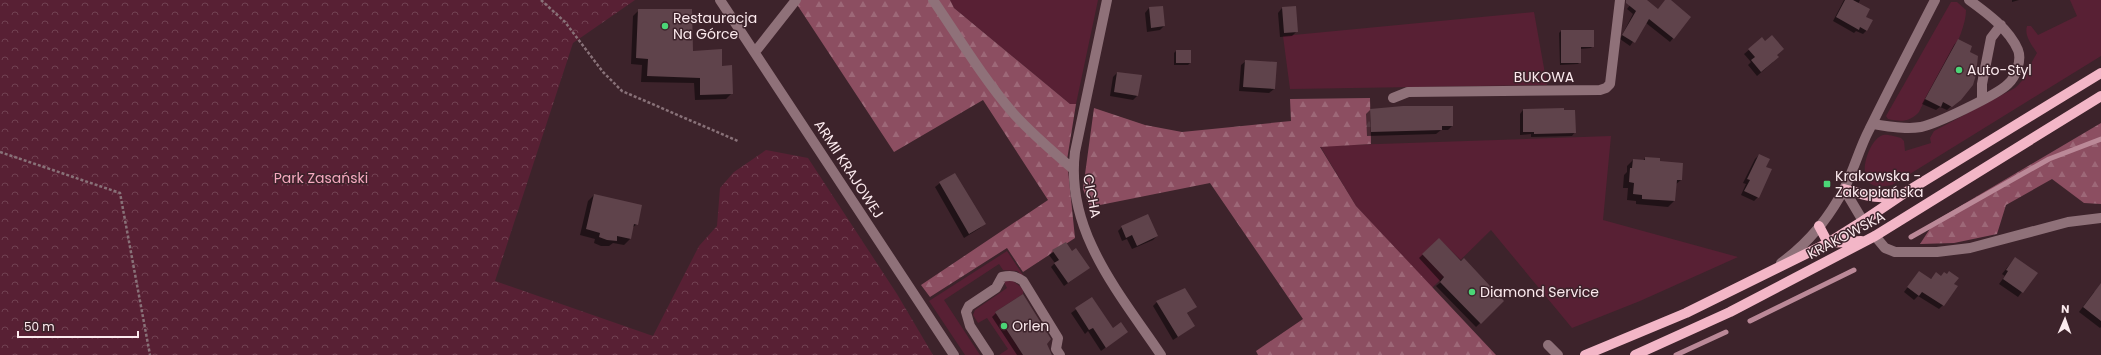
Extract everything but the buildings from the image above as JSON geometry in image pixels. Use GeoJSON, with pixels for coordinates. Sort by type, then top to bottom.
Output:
{"type":"FeatureCollection","features":[{"type":"Feature","properties":{"kind":"main road","name":"KRAKOWSKA"},"geometry":{"type":"LineString","coordinates":[[1585,355],[1686,313],[1828,243],[1864,222],[1903,194],[2101,74]]}},
{"type":"Feature","properties":{"kind":"main road","name":"KRAKOWSKA"},"geometry":{"type":"LineString","coordinates":[[1635,355],[1730,312],[1875,236],[2101,96]]}},
{"type":"Feature","properties":{"kind":"main road"},"geometry":{"type":"LineString","coordinates":[[1844,188],[1875,198],[1889,198],[1903,194]]}},
{"type":"Feature","properties":{"kind":"main road"},"geometry":{"type":"LineString","coordinates":[[1819,226],[1828,243],[1864,241],[1864,222]]}},
{"type":"Feature","properties":{"kind":"street","name":"ARMII KRAJOWEJ"},"geometry":{"type":"LineString","coordinates":[[720,0],[954,355]]}},
{"type":"Feature","properties":{"kind":"street"},"geometry":{"type":"LineString","coordinates":[[755,52],[796,0]]}},
{"type":"Feature","properties":{"kind":"street"},"geometry":{"type":"LineString","coordinates":[[933,0],[991,85],[1013,113],[1038,139],[1073,169]]}},
{"type":"Feature","properties":{"kind":"street","name":"CICHA"},"geometry":{"type":"LineString","coordinates":[[1107,0],[1073,169],[1074,186],[1081,219],[1093,250],[1122,298],[1161,355]]}},
{"type":"Feature","properties":{"kind":"street","name":"BUKOWA"},"geometry":{"type":"LineString","coordinates":[[1393,98],[1408,92],[1600,90],[1606,88],[1610,84],[1620,0]]}},
{"type":"Feature","properties":{"kind":"street","name":"KRAKOWSKA"},"geometry":{"type":"LineString","coordinates":[[1773,269],[1797,251],[1819,226],[1844,188],[1872,124],[1936,0]]}},
{"type":"Feature","properties":{"kind":"street"},"geometry":{"type":"LineString","coordinates":[[1872,124],[1908,128],[1922,127],[1943,119],[2009,84],[2018,68],[2018,51],[2001,26],[1969,0]]}},
{"type":"Feature","properties":{"kind":"street"},"geometry":{"type":"LineString","coordinates":[[1982,99],[1982,84],[1991,38],[2001,26]]}},
{"type":"Feature","properties":{"kind":"street","name":"KRAKOWSKA"},"geometry":{"type":"LineString","coordinates":[[1844,188],[1864,222]]}},
{"type":"Feature","properties":{"kind":"street"},"geometry":{"type":"LineString","coordinates":[[1875,236],[1884,248],[1894,252],[1937,252],[1970,248],[2068,222],[2101,218]]}},
{"type":"Feature","properties":{"kind":"street"},"geometry":{"type":"LineString","coordinates":[[988,355],[970,326],[966,312],[969,306],[996,288],[1002,277],[1010,276],[1017,277],[1022,281],[1058,338],[1058,352],[1047,355]]}},
{"type":"Feature","properties":{"kind":"street"},"geometry":{"type":"LineString","coordinates":[[1548,345],[1558,355]]}},
{"type":"Feature","properties":{"kind":"path"},"geometry":{"type":"LineString","coordinates":[[541,0],[565,22],[603,72],[622,92],[738,141]]}},
{"type":"Feature","properties":{"kind":"path"},"geometry":{"type":"LineString","coordinates":[[0,152],[120,193],[150,355]]}},
{"type":"Feature","properties":{"kind":"green space","name":"Park Zasański"},"geometry":{"type":"Polygon","coordinates":[[[0,0],[635,0],[573,43],[495,281],[653,336],[699,246],[717,226],[720,188],[734,172],[766,150],[808,158],[897,294],[933,355],[0,355],[0,0]]]}},
{"type":"Feature","properties":{"kind":"green space"},"geometry":{"type":"Polygon","coordinates":[[[794,0],[950,0],[954,8],[1070,104],[1076,104],[1067,160],[1075,238],[1023,272],[1007,248],[930,297],[921,285],[1048,200],[983,100],[894,152],[794,0]]]}},
{"type":"Feature","properties":{"kind":"green space"},"geometry":{"type":"Polygon","coordinates":[[[950,0],[1098,0],[1076,104],[1070,104],[954,8],[950,0]]]}},
{"type":"Feature","properties":{"kind":"green space"},"geometry":{"type":"Polygon","coordinates":[[[2070,0],[2101,0],[2101,56],[1892,185],[1876,186],[1867,180],[1865,174],[1866,158],[1873,143],[1878,138],[1883,135],[1890,135],[1901,138],[1904,141],[1905,151],[1931,143],[1930,138],[1934,131],[2015,88],[2025,76],[2037,53],[2028,37],[2026,30],[2027,26],[2031,26],[2038,35],[2077,16],[2070,0]]]}},
{"type":"Feature","properties":{"kind":"green space"},"geometry":{"type":"Polygon","coordinates":[[[1951,2],[1957,2],[1966,10],[1965,22],[1955,48],[1919,112],[1912,118],[1905,120],[1897,121],[1888,119],[1886,116],[1951,2]]]}},
{"type":"Feature","properties":{"kind":"green space"},"geometry":{"type":"Polygon","coordinates":[[[1534,12],[1547,85],[1290,89],[1283,36],[1534,12]]]}},
{"type":"Feature","properties":{"kind":"green space"},"geometry":{"type":"Polygon","coordinates":[[[1370,98],[1371,144],[1320,147],[1356,206],[1496,355],[1258,355],[1256,351],[1303,319],[1210,183],[1090,207],[1083,189],[1094,108],[1145,125],[1182,132],[1291,121],[1290,99],[1370,98]]]}},
{"type":"Feature","properties":{"kind":"green space"},"geometry":{"type":"Polygon","coordinates":[[[2101,123],[2101,204],[2084,203],[2052,179],[2006,205],[1997,234],[1954,243],[1920,244],[1935,221],[2101,123]]]}},
{"type":"Feature","properties":{"kind":"green space"},"geometry":{"type":"Polygon","coordinates":[[[1611,136],[1603,220],[1738,257],[1640,301],[1572,328],[1491,230],[1432,288],[1356,206],[1320,146],[1611,136]]]}},
{"type":"Feature","properties":{"kind":"green space"},"geometry":{"type":"Polygon","coordinates":[[[1007,251],[1025,278],[1017,271],[1003,270],[999,264],[944,300],[980,355],[965,355],[929,301],[1007,251]]]}},
{"type":"Feature","properties":{"kind":"green space"},"geometry":{"type":"Polygon","coordinates":[[[1007,280],[1012,280],[1023,289],[1023,294],[995,312],[1023,355],[999,355],[1008,349],[987,318],[978,323],[973,315],[975,310],[1007,288],[1004,282],[1007,280]]]}},
{"type":"Feature","properties":{"kind":"waterway"},"geometry":{"type":"LineString","coordinates":[[1911,237],[2049,159],[2101,139]]}},
{"type":"Feature","properties":{"kind":"waterway"},"geometry":{"type":"LineString","coordinates":[[1750,321],[1854,270]]}},
{"type":"Feature","properties":{"kind":"waterway"},"geometry":{"type":"LineString","coordinates":[[1676,355],[1726,332]]}},
{"type":"Feature","properties":{"kind":"place","name":"Restauracja Na Górce"},"geometry":{"type":"Point","coordinates":[665,26]}},
{"type":"Feature","properties":{"kind":"place","name":"Auto-Styl"},"geometry":{"type":"Point","coordinates":[1959,70]}},
{"type":"Feature","properties":{"kind":"place","name":"Krakowska - Zakopiańska"},"geometry":{"type":"Point","coordinates":[1827,184]}},
{"type":"Feature","properties":{"kind":"place","name":"Diamond Service"},"geometry":{"type":"Point","coordinates":[1472,292]}},
{"type":"Feature","properties":{"kind":"place","name":"Orlen"},"geometry":{"type":"Point","coordinates":[1004,326]}}]}
